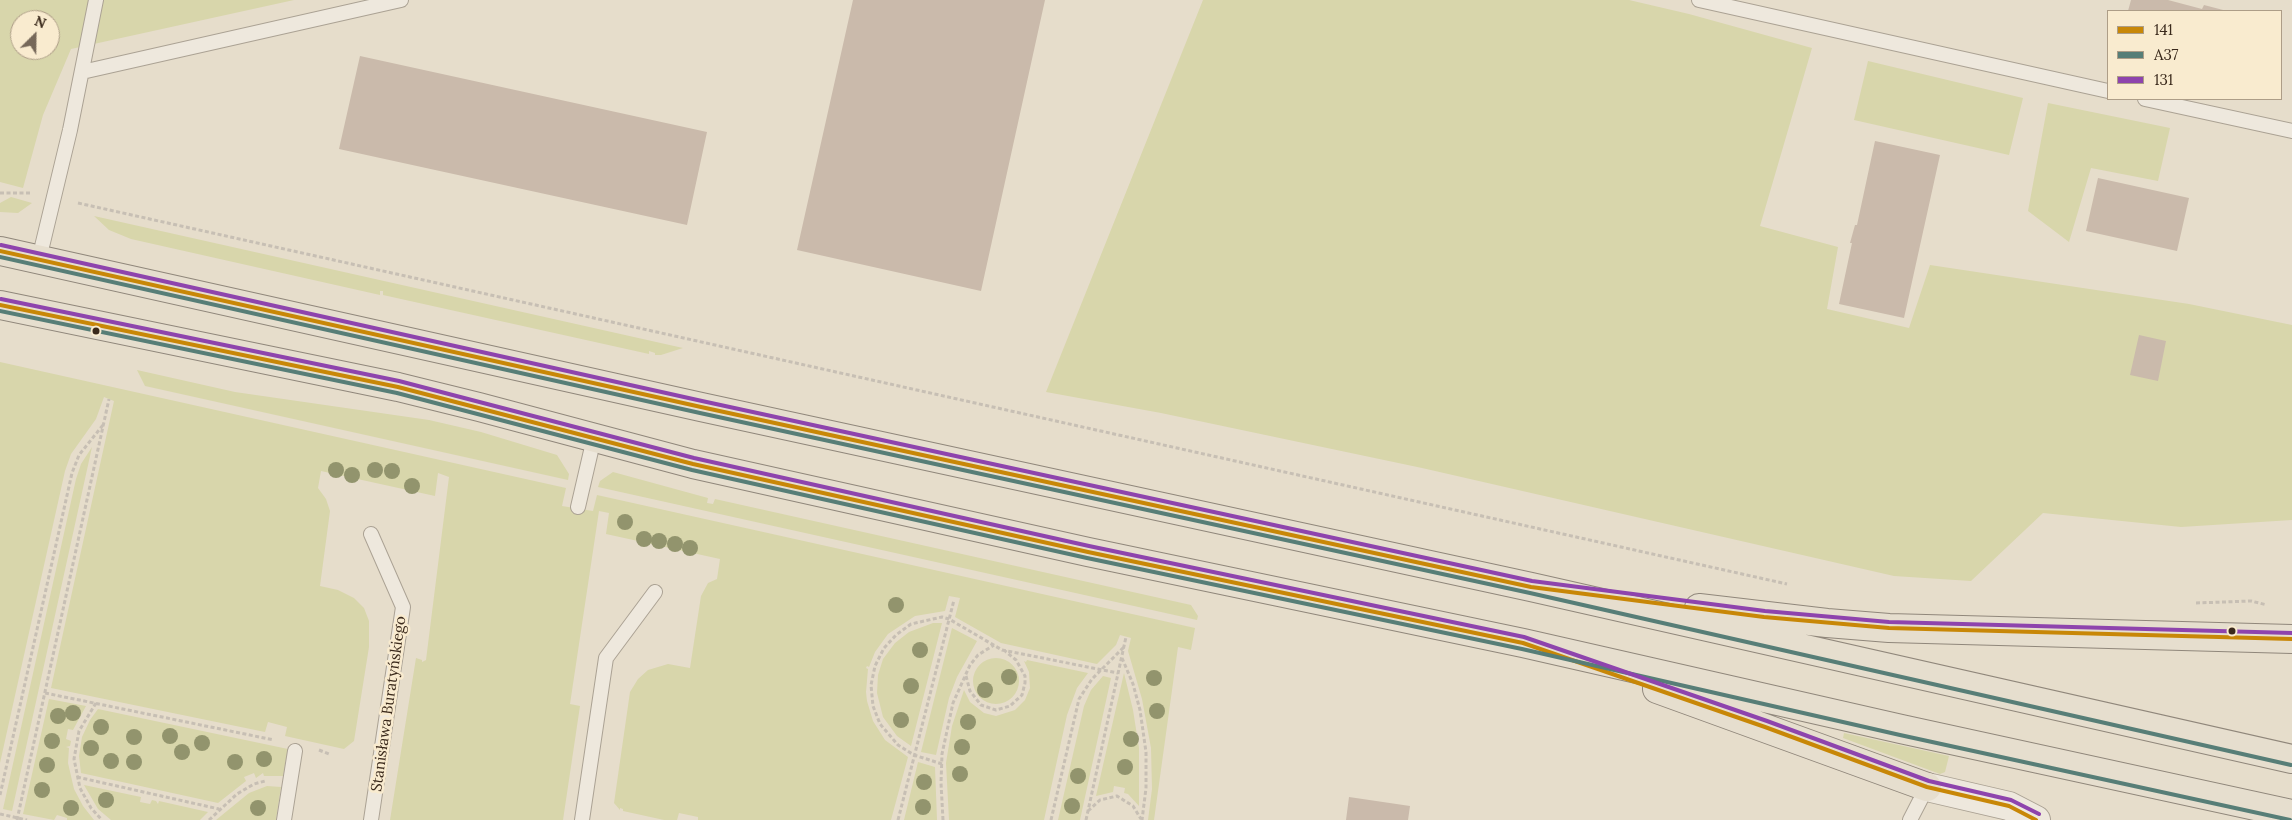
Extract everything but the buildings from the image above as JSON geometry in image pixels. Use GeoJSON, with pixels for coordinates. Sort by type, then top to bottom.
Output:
{"type":"FeatureCollection","features":[{"type":"Feature","properties":{"kind":"main road"},"geometry":{"type":"LineString","coordinates":[[0,251],[692,404],[1531,586],[2292,759]]}},
{"type":"Feature","properties":{"kind":"main road"},"geometry":{"type":"LineString","coordinates":[[0,305],[398,388],[693,464],[1068,548],[1523,643],[1901,730],[2292,814]]}},
{"type":"Feature","properties":{"kind":"main road"},"geometry":{"type":"LineString","coordinates":[[1531,586],[1764,617],[1890,628],[2292,639]]}},
{"type":"Feature","properties":{"kind":"main road"},"geometry":{"type":"LineString","coordinates":[[1523,643],[1764,727],[1927,787]]}},
{"type":"Feature","properties":{"kind":"street"},"geometry":{"type":"LineString","coordinates":[[1927,787],[2009,806],[2036,820]]}},
{"type":"Feature","properties":{"kind":"lane"},"geometry":{"type":"LineString","coordinates":[[39,259],[82,72],[96,0]]}},
{"type":"Feature","properties":{"kind":"lane"},"geometry":{"type":"LineString","coordinates":[[82,72],[401,0]]}},
{"type":"Feature","properties":{"kind":"lane"},"geometry":{"type":"LineString","coordinates":[[1699,0],[2107,91]]}},
{"type":"Feature","properties":{"kind":"lane"},"geometry":{"type":"LineString","coordinates":[[2150,100],[2292,131]]}},
{"type":"Feature","properties":{"kind":"lane"},"geometry":{"type":"LineString","coordinates":[[578,507],[594,438]]}},
{"type":"Feature","properties":{"kind":"lane","name":"Stanisława Buratyńskiego"},"geometry":{"type":"LineString","coordinates":[[371,534],[403,608],[371,820]]}},
{"type":"Feature","properties":{"kind":"lane"},"geometry":{"type":"LineString","coordinates":[[582,820],[606,658],[655,592]]}},
{"type":"Feature","properties":{"kind":"lane"},"geometry":{"type":"LineString","coordinates":[[284,820],[295,751]]}},
{"type":"Feature","properties":{"kind":"lane"},"geometry":{"type":"LineString","coordinates":[[1910,820],[1927,787]]}},
{"type":"Feature","properties":{"kind":"path"},"geometry":{"type":"LineString","coordinates":[[0,193],[32,193]]}},
{"type":"Feature","properties":{"kind":"path"},"geometry":{"type":"LineString","coordinates":[[81,203],[1788,585]]}},
{"type":"Feature","properties":{"kind":"path"},"geometry":{"type":"LineString","coordinates":[[17,819],[109,399]]}},
{"type":"Feature","properties":{"kind":"path"},"geometry":{"type":"LineString","coordinates":[[0,795],[72,474],[79,455],[103,425]]}},
{"type":"Feature","properties":{"kind":"path"},"geometry":{"type":"LineString","coordinates":[[898,820],[954,600]]}},
{"type":"Feature","properties":{"kind":"path"},"geometry":{"type":"LineString","coordinates":[[2191,603],[2251,601],[2276,606]]}},
{"type":"Feature","properties":{"kind":"path"},"geometry":{"type":"LineString","coordinates":[[942,764],[914,755],[892,738],[876,715],[871,685],[875,666],[884,648],[904,629],[928,619],[942,617],[949,619],[995,645],[1016,660],[1025,676],[1025,683],[1022,695],[1010,706],[996,710],[981,705],[970,691],[966,675]]}},
{"type":"Feature","properties":{"kind":"path"},"geometry":{"type":"LineString","coordinates":[[1086,820],[1126,637]]}},
{"type":"Feature","properties":{"kind":"path"},"geometry":{"type":"LineString","coordinates":[[943,820],[942,764],[949,715],[966,675],[978,655],[995,645]]}},
{"type":"Feature","properties":{"kind":"path"},"geometry":{"type":"LineString","coordinates":[[1051,820],[1079,699],[1087,685],[1124,647]]}},
{"type":"Feature","properties":{"kind":"path"},"geometry":{"type":"LineString","coordinates":[[1002,650],[1118,673]]}},
{"type":"Feature","properties":{"kind":"path"},"geometry":{"type":"LineString","coordinates":[[1122,657],[1133,684],[1146,752],[1146,788],[1142,820]]}},
{"type":"Feature","properties":{"kind":"path"},"geometry":{"type":"LineString","coordinates":[[45,693],[296,745],[295,751]]}},
{"type":"Feature","properties":{"kind":"path"},"geometry":{"type":"LineString","coordinates":[[96,703],[83,723],[76,740],[74,759],[77,777],[84,798],[102,820]]}},
{"type":"Feature","properties":{"kind":"path"},"geometry":{"type":"LineString","coordinates":[[77,777],[220,809]]}},
{"type":"Feature","properties":{"kind":"path"},"geometry":{"type":"LineString","coordinates":[[209,820],[237,794],[254,784],[266,781],[290,782]]}},
{"type":"Feature","properties":{"kind":"path"},"geometry":{"type":"LineString","coordinates":[[1088,812],[1100,800],[1117,796],[1133,806],[1142,820]]}},
{"type":"Feature","properties":{"kind":"path"},"geometry":{"type":"LineString","coordinates":[[0,814],[27,820]]}},
{"type":"Feature","properties":{"kind":"shaded area"},"geometry":{"type":"Polygon","coordinates":[[[0,0],[294,0],[71,49],[43,115],[23,188],[0,182],[0,0]]]}},
{"type":"Feature","properties":{"kind":"shaded area"},"geometry":{"type":"Polygon","coordinates":[[[1203,0],[1629,0],[1689,14],[1812,48],[1760,226],[1838,247],[1827,309],[1909,328],[1930,265],[2189,304],[2292,325],[2292,520],[2181,527],[2043,513],[1971,581],[1894,576],[1422,468],[1161,413],[1046,392],[1203,0]]]}},
{"type":"Feature","properties":{"kind":"shaded area"},"geometry":{"type":"Polygon","coordinates":[[[1868,61],[2023,98],[2009,155],[1854,120],[1868,61]]]}},
{"type":"Feature","properties":{"kind":"shaded area"},"geometry":{"type":"Polygon","coordinates":[[[2048,103],[2170,128],[2158,181],[2091,168],[2069,242],[2028,211],[2048,103]]]}},
{"type":"Feature","properties":{"kind":"shaded area"},"geometry":{"type":"Polygon","coordinates":[[[11,197],[32,203],[18,213],[0,212],[0,203],[11,197]]]}},
{"type":"Feature","properties":{"kind":"shaded area"},"geometry":{"type":"Polygon","coordinates":[[[94,216],[683,348],[661,355],[655,355],[655,353],[649,351],[649,354],[383,295],[383,291],[380,291],[380,295],[131,239],[109,230],[94,216]]]}},
{"type":"Feature","properties":{"kind":"shaded area"},"geometry":{"type":"Polygon","coordinates":[[[0,362],[566,488],[562,506],[593,511],[597,495],[1195,628],[1191,650],[1178,647],[1154,820],[1148,820],[1152,789],[1151,748],[1142,699],[1128,651],[1131,638],[1120,635],[1116,645],[1097,664],[1001,643],[955,617],[960,598],[949,596],[945,611],[915,616],[888,634],[875,652],[869,667],[867,666],[866,668],[868,669],[867,701],[873,721],[885,740],[908,757],[891,820],[698,820],[698,817],[679,813],[677,820],[664,820],[623,811],[620,808],[620,810],[614,803],[630,692],[638,679],[648,670],[668,664],[690,668],[701,596],[708,583],[717,579],[720,559],[606,534],[609,513],[599,511],[570,704],[580,706],[563,820],[390,820],[416,658],[422,660],[422,662],[426,660],[449,477],[438,473],[435,496],[321,471],[318,488],[326,499],[330,511],[320,586],[338,590],[354,598],[364,608],[369,621],[369,647],[354,741],[344,749],[285,736],[287,727],[268,722],[265,732],[51,688],[114,401],[104,397],[96,419],[71,454],[65,471],[0,763],[0,362]]]}},
{"type":"Feature","properties":{"kind":"shaded area"},"geometry":{"type":"Polygon","coordinates":[[[137,370],[235,392],[429,420],[481,432],[557,455],[569,474],[568,480],[145,386],[137,370]]]}},
{"type":"Feature","properties":{"kind":"shaded area"},"geometry":{"type":"Polygon","coordinates":[[[92,447],[12,811],[3,809],[76,479],[81,464],[92,447]]]}},
{"type":"Feature","properties":{"kind":"shaded area"},"geometry":{"type":"Polygon","coordinates":[[[613,472],[708,498],[707,503],[713,504],[715,499],[1191,605],[1198,616],[1197,620],[598,487],[600,481],[613,472]]]}},
{"type":"Feature","properties":{"kind":"shaded area"},"geometry":{"type":"Polygon","coordinates":[[[933,623],[942,623],[911,746],[897,736],[883,717],[877,693],[878,675],[883,659],[895,643],[909,632],[933,623]]]}},
{"type":"Feature","properties":{"kind":"shaded area"},"geometry":{"type":"Polygon","coordinates":[[[952,628],[977,641],[957,677],[949,698],[936,755],[921,752],[952,628]]]}},
{"type":"Feature","properties":{"kind":"shaded area"},"geometry":{"type":"Polygon","coordinates":[[[996,658],[1009,662],[1015,668],[1019,681],[1015,694],[1009,700],[996,704],[983,700],[977,694],[973,681],[977,668],[983,662],[996,658]]]}},
{"type":"Feature","properties":{"kind":"shaded area"},"geometry":{"type":"Polygon","coordinates":[[[1027,660],[1088,673],[1077,688],[1067,715],[1044,820],[949,820],[946,763],[952,726],[964,690],[970,702],[984,713],[996,716],[1015,710],[1025,700],[1030,688],[1029,672],[1024,661],[1026,662],[1027,660]]]}},
{"type":"Feature","properties":{"kind":"shaded area"},"geometry":{"type":"Polygon","coordinates":[[[1124,673],[1133,710],[1139,748],[1139,806],[1128,794],[1124,793],[1125,788],[1114,786],[1113,792],[1096,796],[1124,673]]]}},
{"type":"Feature","properties":{"kind":"shaded area"},"geometry":{"type":"Polygon","coordinates":[[[1103,676],[1111,678],[1080,820],[1058,820],[1084,706],[1091,690],[1103,676]]]}},
{"type":"Feature","properties":{"kind":"shaded area"},"geometry":{"type":"Polygon","coordinates":[[[49,699],[86,706],[73,730],[68,729],[66,739],[71,741],[70,746],[66,747],[69,748],[68,763],[74,789],[83,806],[94,820],[67,820],[67,818],[57,815],[54,820],[23,814],[49,699]]]}},
{"type":"Feature","properties":{"kind":"shaded area"},"geometry":{"type":"Polygon","coordinates":[[[98,709],[288,749],[283,776],[264,776],[263,773],[256,778],[254,773],[244,777],[246,781],[218,803],[81,773],[79,756],[82,737],[98,709]]]}},
{"type":"Feature","properties":{"kind":"shaded area"},"geometry":{"type":"Polygon","coordinates":[[[1844,733],[1949,756],[1945,772],[1940,774],[1843,738],[1844,733]]]}},
{"type":"Feature","properties":{"kind":"shaded area"},"geometry":{"type":"Polygon","coordinates":[[[918,762],[935,767],[937,820],[904,820],[918,762]]]}},
{"type":"Feature","properties":{"kind":"shaded area"},"geometry":{"type":"Polygon","coordinates":[[[84,785],[141,797],[140,802],[150,804],[152,800],[158,804],[159,801],[208,812],[200,820],[111,820],[98,809],[84,785]]]}},
{"type":"Feature","properties":{"kind":"shaded area"},"geometry":{"type":"Polygon","coordinates":[[[267,786],[281,787],[276,820],[216,820],[249,793],[267,786]]]}},
{"type":"Feature","properties":{"kind":"transit line","name":"131"},"geometry":{"type":"LineString","coordinates":[[1,245],[702,401],[1532,581],[1765,611],[1889,622],[2292,633]]}},
{"type":"Feature","properties":{"kind":"transit line","name":"141"},"geometry":{"type":"LineString","coordinates":[[0,251],[701,407],[1531,587],[1764,617],[1889,628],[2292,639]]}},
{"type":"Feature","properties":{"kind":"transit line","name":"A37"},"geometry":{"type":"LineString","coordinates":[[0,257],[700,413],[1530,593],[2291,765]]}},
{"type":"Feature","properties":{"kind":"transit line","name":"131"},"geometry":{"type":"LineString","coordinates":[[1,299],[399,381],[694,458],[1089,546],[1524,637],[1767,721],[1929,781],[2011,800],[2039,814]]}},
{"type":"Feature","properties":{"kind":"transit line","name":"141"},"geometry":{"type":"LineString","coordinates":[[0,305],[398,387],[693,464],[1088,552],[1523,643],[1765,727],[1927,787],[2009,806],[2036,820]]}},
{"type":"Feature","properties":{"kind":"transit line","name":"A37"},"geometry":{"type":"LineString","coordinates":[[0,311],[397,393],[692,470],[1087,558],[1522,649],[1900,735],[2290,820]]}}]}
